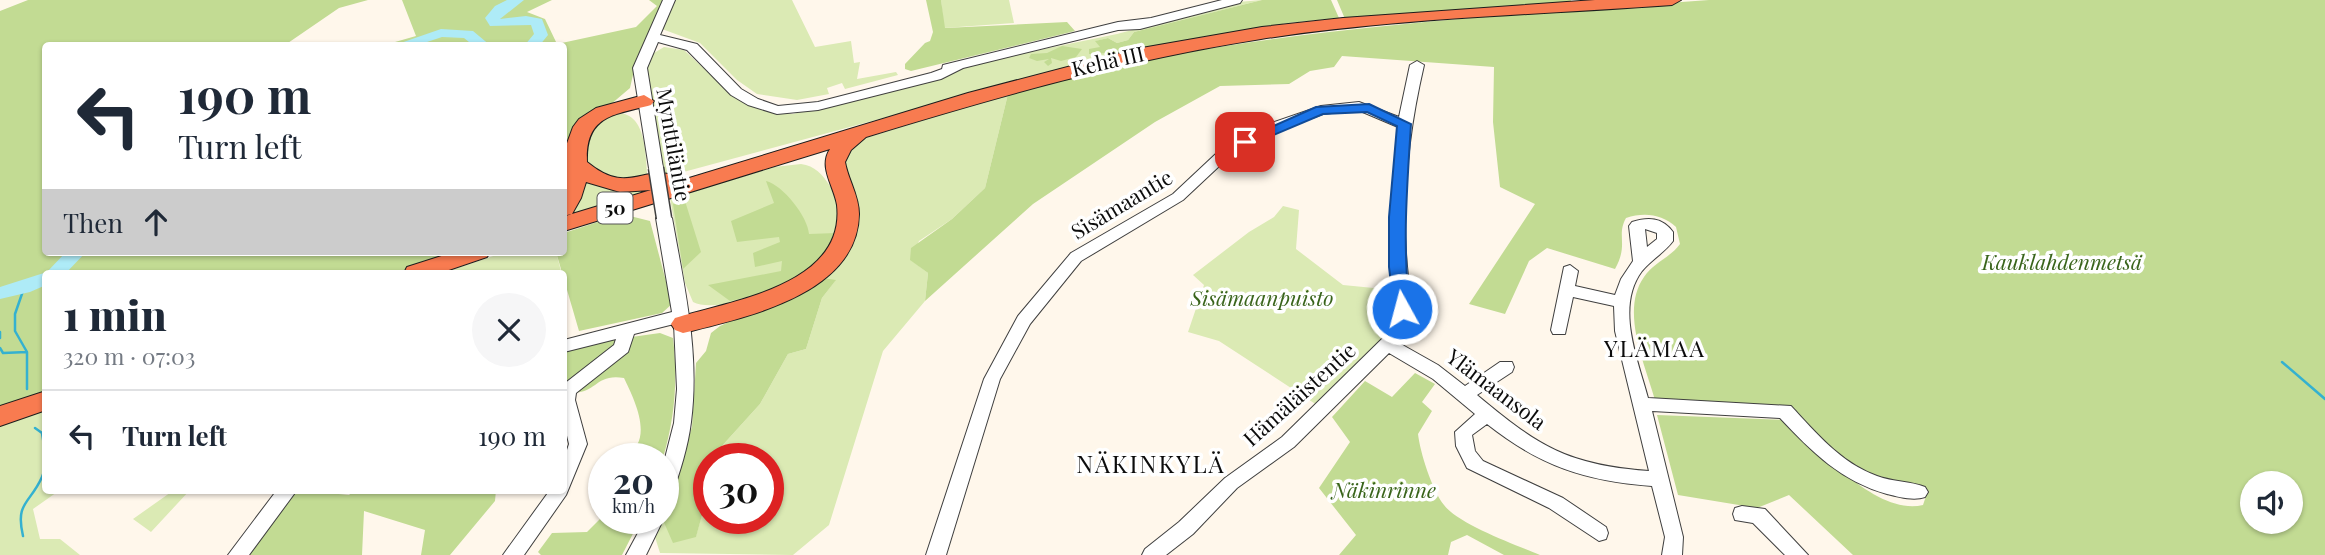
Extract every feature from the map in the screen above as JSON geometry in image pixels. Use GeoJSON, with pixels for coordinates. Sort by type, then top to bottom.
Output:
{"type":"FeatureCollection","features":[{"type":"Feature","properties":{"kind":"highway","name":"Kehä III"},"geometry":{"type":"LineString","coordinates":[[567,223],[878,126],[1056,74],[1212,41],[1388,18],[1672,0]]}},
{"type":"Feature","properties":{"kind":"highway"},"geometry":{"type":"LineString","coordinates":[[567,204],[573,195],[578,165],[576,141],[588,122],[608,111],[644,101]]}},
{"type":"Feature","properties":{"kind":"highway"},"geometry":{"type":"LineString","coordinates":[[683,320],[767,299],[804,283],[829,260],[840,244],[848,211],[847,197],[837,176],[836,155],[840,148],[878,126]]}},
{"type":"Feature","properties":{"kind":"highway"},"geometry":{"type":"LineString","coordinates":[[578,165],[601,183],[629,185],[678,178],[793,152]]}},
{"type":"Feature","properties":{"kind":"highway"},"geometry":{"type":"LineString","coordinates":[[752,165],[809,159],[837,176]]}},
{"type":"Feature","properties":{"kind":"highway"},"geometry":{"type":"LineString","coordinates":[[424,270],[467,256]]}},
{"type":"Feature","properties":{"kind":"highway"},"geometry":{"type":"LineString","coordinates":[[0,416],[42,401]]}},
{"type":"Feature","properties":{"kind":"street"},"geometry":{"type":"LineString","coordinates":[[653,37],[692,47],[736,92],[765,107],[802,109],[936,76],[957,67],[1054,43],[1083,40],[1236,0]]}},
{"type":"Feature","properties":{"kind":"street","name":"Mynttiläntie"},"geometry":{"type":"LineString","coordinates":[[667,6],[641,65],[644,101],[683,320],[688,384],[679,443]]}},
{"type":"Feature","properties":{"kind":"street","name":"Hämäläistentie"},"geometry":{"type":"LineString","coordinates":[[1152,555],[1186,528],[1231,484],[1288,442],[1390,345],[1401,327],[1397,217],[1404,124],[1417,65]]}},
{"type":"Feature","properties":{"kind":"street","name":"Sisämaantie"},"geometry":{"type":"LineString","coordinates":[[936,555],[984,396],[998,365],[1029,313],[1076,257],[1178,197],[1225,153],[1291,120],[1321,110],[1359,106],[1404,124]]}},
{"type":"Feature","properties":{"kind":"street"},"geometry":{"type":"LineString","coordinates":[[1640,259],[1622,302],[1623,331],[1674,537],[1672,555]]}},
{"type":"Feature","properties":{"kind":"street"},"geometry":{"type":"LineString","coordinates":[[1559,330],[1570,271]]}},
{"type":"Feature","properties":{"kind":"street"},"geometry":{"type":"LineString","coordinates":[[1566,289],[1622,302]]}},
{"type":"Feature","properties":{"kind":"street"},"geometry":{"type":"LineString","coordinates":[[567,345],[683,320]]}},
{"type":"Feature","properties":{"kind":"street"},"geometry":{"type":"LineString","coordinates":[[567,395],[568,390],[621,348],[626,332]]}},
{"type":"Feature","properties":{"kind":"street","name":"Ylämaansola"},"geometry":{"type":"LineString","coordinates":[[1390,345],[1436,373],[1525,444],[1568,465],[1611,475],[1660,479]]}},
{"type":"Feature","properties":{"kind":"street"},"geometry":{"type":"LineString","coordinates":[[1464,395],[1506,367]]}},
{"type":"Feature","properties":{"kind":"street"},"geometry":{"type":"LineString","coordinates":[[567,404],[578,444],[567,475]]}},
{"type":"Feature","properties":{"kind":"street"},"geometry":{"type":"LineString","coordinates":[[1640,404],[1785,411],[1810,438],[1850,473],[1877,486],[1919,492]]}},
{"type":"Feature","properties":{"kind":"street"},"geometry":{"type":"LineString","coordinates":[[1486,415],[1464,432],[1464,444],[1474,463],[1556,503],[1599,533]]}},
{"type":"Feature","properties":{"kind":"street"},"geometry":{"type":"LineString","coordinates":[[237,555],[285,494]]}},
{"type":"Feature","properties":{"kind":"street"},"geometry":{"type":"LineString","coordinates":[[513,555],[557,494]]}},
{"type":"Feature","properties":{"kind":"street"},"geometry":{"type":"LineString","coordinates":[[1741,514],[1758,515],[1798,555]]}},
{"type":"Feature","properties":{"kind":"street"},"geometry":{"type":"LineString","coordinates":[[636,555],[647,534]]}},
{"type":"Feature","properties":{"kind":"green space"},"geometry":{"type":"Polygon","coordinates":[[[28,0],[368,0],[339,8],[289,42],[42,42],[42,256],[446,256],[404,270],[42,270],[42,394],[12,405],[0,406],[0,11],[28,0]]]}},
{"type":"Feature","properties":{"kind":"green space"},"geometry":{"type":"Polygon","coordinates":[[[402,0],[552,0],[527,12],[545,19],[556,42],[395,42],[416,36],[402,0]]]}},
{"type":"Feature","properties":{"kind":"green space"},"geometry":{"type":"Polygon","coordinates":[[[649,0],[663,0],[655,25],[637,57],[630,88],[610,105],[593,113],[567,190],[566,42],[636,27],[657,6],[649,0]]]}},
{"type":"Feature","properties":{"kind":"green space"},"geometry":{"type":"Polygon","coordinates":[[[673,0],[792,0],[815,47],[851,41],[854,63],[860,62],[857,79],[896,72],[898,75],[845,89],[842,83],[827,88],[829,94],[797,100],[757,94],[737,80],[700,43],[662,29],[673,0]]]}},
{"type":"Feature","properties":{"kind":"green space"},"geometry":{"type":"Polygon","coordinates":[[[926,0],[941,0],[945,28],[1067,22],[1075,31],[911,71],[905,69],[905,64],[930,41],[933,32],[926,0]]]}},
{"type":"Feature","properties":{"kind":"green space"},"geometry":{"type":"Polygon","coordinates":[[[941,0],[1009,0],[1014,23],[944,28],[941,0]]]}},
{"type":"Feature","properties":{"kind":"green space"},"geometry":{"type":"Polygon","coordinates":[[[1262,0],[1134,32],[1128,40],[1117,43],[1108,38],[1096,41],[1101,47],[1089,53],[1127,52],[665,177],[646,67],[649,56],[664,47],[684,50],[713,77],[754,107],[793,114],[1005,57],[1117,34],[1238,2],[1262,0]]]}},
{"type":"Feature","properties":{"kind":"green space"},"geometry":{"type":"Polygon","coordinates":[[[1262,0],[1331,0],[1339,18],[1288,23],[1127,52],[1089,54],[1089,49],[1100,47],[1095,41],[1108,38],[1117,43],[1128,40],[1134,32],[1262,0]]]}},
{"type":"Feature","properties":{"kind":"green space"},"geometry":{"type":"Polygon","coordinates":[[[1337,0],[1571,0],[1570,3],[1345,19],[1337,0]]]}},
{"type":"Feature","properties":{"kind":"green space","name":"Kauklahdenmetsä"},"geometry":{"type":"Polygon","coordinates":[[[1709,0],[2325,0],[2325,555],[1853,555],[1789,495],[1757,508],[1678,495],[1657,415],[1788,420],[1832,463],[1868,491],[1905,506],[1923,505],[1926,496],[1924,488],[1847,468],[1794,413],[1655,400],[1637,338],[1634,306],[1644,277],[1680,244],[1676,227],[1665,219],[1646,215],[1626,218],[1622,230],[1621,253],[1615,269],[1547,248],[1529,261],[1505,314],[1469,304],[1535,204],[1500,187],[1493,122],[1494,67],[1342,56],[1334,67],[1310,71],[1289,84],[1220,86],[1155,122],[1033,204],[925,301],[928,273],[910,260],[911,248],[952,219],[985,188],[1008,94],[1119,67],[1232,45],[1410,23],[1709,0]]]}},
{"type":"Feature","properties":{"kind":"green space"},"geometry":{"type":"Polygon","coordinates":[[[1062,46],[1082,49],[1076,57],[1061,61],[1051,58],[1052,63],[1048,66],[1044,62],[1049,59],[1037,61],[1029,58],[1031,54],[1047,53],[1062,46]]]}},
{"type":"Feature","properties":{"kind":"green space"},"geometry":{"type":"Polygon","coordinates":[[[1008,94],[985,188],[952,219],[919,241],[911,260],[928,273],[925,301],[883,351],[829,525],[793,555],[660,553],[656,534],[679,534],[679,527],[696,536],[784,534],[784,443],[725,443],[760,404],[788,354],[806,349],[822,298],[835,281],[823,278],[858,216],[858,202],[842,163],[856,141],[1008,94]]]}},
{"type":"Feature","properties":{"kind":"green space"},"geometry":{"type":"Polygon","coordinates":[[[616,113],[634,120],[639,128],[645,148],[648,180],[619,182],[587,165],[584,155],[593,125],[616,113]]]}},
{"type":"Feature","properties":{"kind":"green space"},"geometry":{"type":"Polygon","coordinates":[[[801,164],[818,171],[836,196],[839,220],[836,232],[815,254],[767,293],[719,305],[693,302],[685,283],[670,198],[774,167],[801,164]]]}},
{"type":"Feature","properties":{"kind":"green space"},"geometry":{"type":"Polygon","coordinates":[[[580,175],[612,187],[635,188],[670,184],[567,217],[580,175]]]}},
{"type":"Feature","properties":{"kind":"green space"},"geometry":{"type":"Polygon","coordinates":[[[766,181],[780,189],[793,203],[804,219],[809,234],[836,233],[828,249],[806,273],[763,293],[730,301],[708,285],[781,271],[782,261],[755,267],[753,253],[780,242],[779,237],[737,242],[731,221],[774,203],[766,181]]]}},
{"type":"Feature","properties":{"kind":"green space"},"geometry":{"type":"Polygon","coordinates":[[[685,201],[701,252],[683,269],[673,204],[685,201]]]}},
{"type":"Feature","properties":{"kind":"green space","name":"Sisämaanpuisto"},"geometry":{"type":"Polygon","coordinates":[[[1283,206],[1299,210],[1296,249],[1343,285],[1394,290],[1396,323],[1385,340],[1317,405],[1219,341],[1188,332],[1204,285],[1193,275],[1249,232],[1274,217],[1283,206]]]}},
{"type":"Feature","properties":{"kind":"green space"},"geometry":{"type":"Polygon","coordinates":[[[622,214],[650,221],[672,304],[662,313],[579,331],[567,290],[567,270],[561,270],[557,256],[567,256],[567,232],[622,214]]]}},
{"type":"Feature","properties":{"kind":"green space"},"geometry":{"type":"Polygon","coordinates":[[[493,256],[557,256],[561,270],[452,270],[493,256]]]}},
{"type":"Feature","properties":{"kind":"green space"},"geometry":{"type":"Polygon","coordinates":[[[823,278],[836,280],[822,298],[806,349],[788,354],[760,404],[725,443],[693,443],[693,534],[697,534],[696,537],[673,543],[669,534],[679,534],[679,466],[692,427],[696,363],[706,351],[711,333],[720,326],[823,278]]]}},
{"type":"Feature","properties":{"kind":"green space"},"geometry":{"type":"Polygon","coordinates":[[[660,333],[673,338],[674,398],[666,443],[638,443],[640,420],[624,378],[606,379],[584,391],[567,392],[567,350],[589,343],[660,333]]]}},
{"type":"Feature","properties":{"kind":"green space","name":"Näkinrinne"},"geometry":{"type":"Polygon","coordinates":[[[1415,373],[1435,384],[1422,402],[1432,411],[1418,434],[1427,471],[1444,505],[1474,527],[1540,555],[1504,555],[1467,535],[1451,542],[1448,555],[1339,555],[1356,535],[1319,488],[1350,442],[1332,417],[1365,381],[1392,397],[1415,373]]]}},
{"type":"Feature","properties":{"kind":"green space"},"geometry":{"type":"Polygon","coordinates":[[[42,406],[42,494],[54,494],[33,509],[40,539],[60,539],[80,555],[0,555],[0,421],[42,406]]]}},
{"type":"Feature","properties":{"kind":"green space"},"geometry":{"type":"Polygon","coordinates":[[[168,494],[186,494],[151,532],[133,519],[168,494]]]}},
{"type":"Feature","properties":{"kind":"green space"},"geometry":{"type":"Polygon","coordinates":[[[295,494],[496,494],[495,501],[450,555],[421,555],[425,530],[364,511],[362,555],[247,555],[295,494]]]}},
{"type":"Feature","properties":{"kind":"green space"},"geometry":{"type":"Polygon","coordinates":[[[552,533],[633,534],[622,555],[541,555],[538,552],[552,533]]]}},
{"type":"Feature","properties":{"kind":"waterway"},"geometry":{"type":"LineString","coordinates":[[517,0],[500,9],[492,18],[495,23],[537,22],[541,35],[535,42]]}},
{"type":"Feature","properties":{"kind":"waterway"},"geometry":{"type":"LineString","coordinates":[[412,42],[441,33],[468,34],[479,42]]}},
{"type":"Feature","properties":{"kind":"waterway"},"geometry":{"type":"LineString","coordinates":[[58,270],[73,256]]}},
{"type":"Feature","properties":{"kind":"waterway"},"geometry":{"type":"LineString","coordinates":[[0,293],[24,288],[42,280]]}},
{"type":"Feature","properties":{"kind":"waterway"},"geometry":{"type":"LineString","coordinates":[[24,288],[15,314],[15,331],[27,352]]}},
{"type":"Feature","properties":{"kind":"waterway"},"geometry":{"type":"LineString","coordinates":[[0,332],[0,338]]}},
{"type":"Feature","properties":{"kind":"waterway"},"geometry":{"type":"LineString","coordinates":[[0,348],[3,353],[27,352]]}},
{"type":"Feature","properties":{"kind":"waterway"},"geometry":{"type":"LineString","coordinates":[[27,352],[27,389]]}},
{"type":"Feature","properties":{"kind":"waterway"},"geometry":{"type":"LineString","coordinates":[[2282,362],[2325,399]]}},
{"type":"Feature","properties":{"kind":"waterway"},"geometry":{"type":"LineString","coordinates":[[35,428],[42,433]]}},
{"type":"Feature","properties":{"kind":"waterway"},"geometry":{"type":"LineString","coordinates":[[23,536],[22,510],[42,477]]}},
{"type":"Feature","properties":{"kind":"district","name":"YLÄMAA"},"geometry":{"type":"Point","coordinates":[1655,349]}},
{"type":"Feature","properties":{"kind":"district","name":"NÄKINKYLÄ"},"geometry":{"type":"Point","coordinates":[1151,465]}},
{"type":"Feature","properties":{"kind":"route"},"geometry":{"type":"LineString","coordinates":[[1245,142],[1270,128],[1321,110],[1359,106],[1404,124],[1397,217],[1397,267],[1402,309]]}}]}
